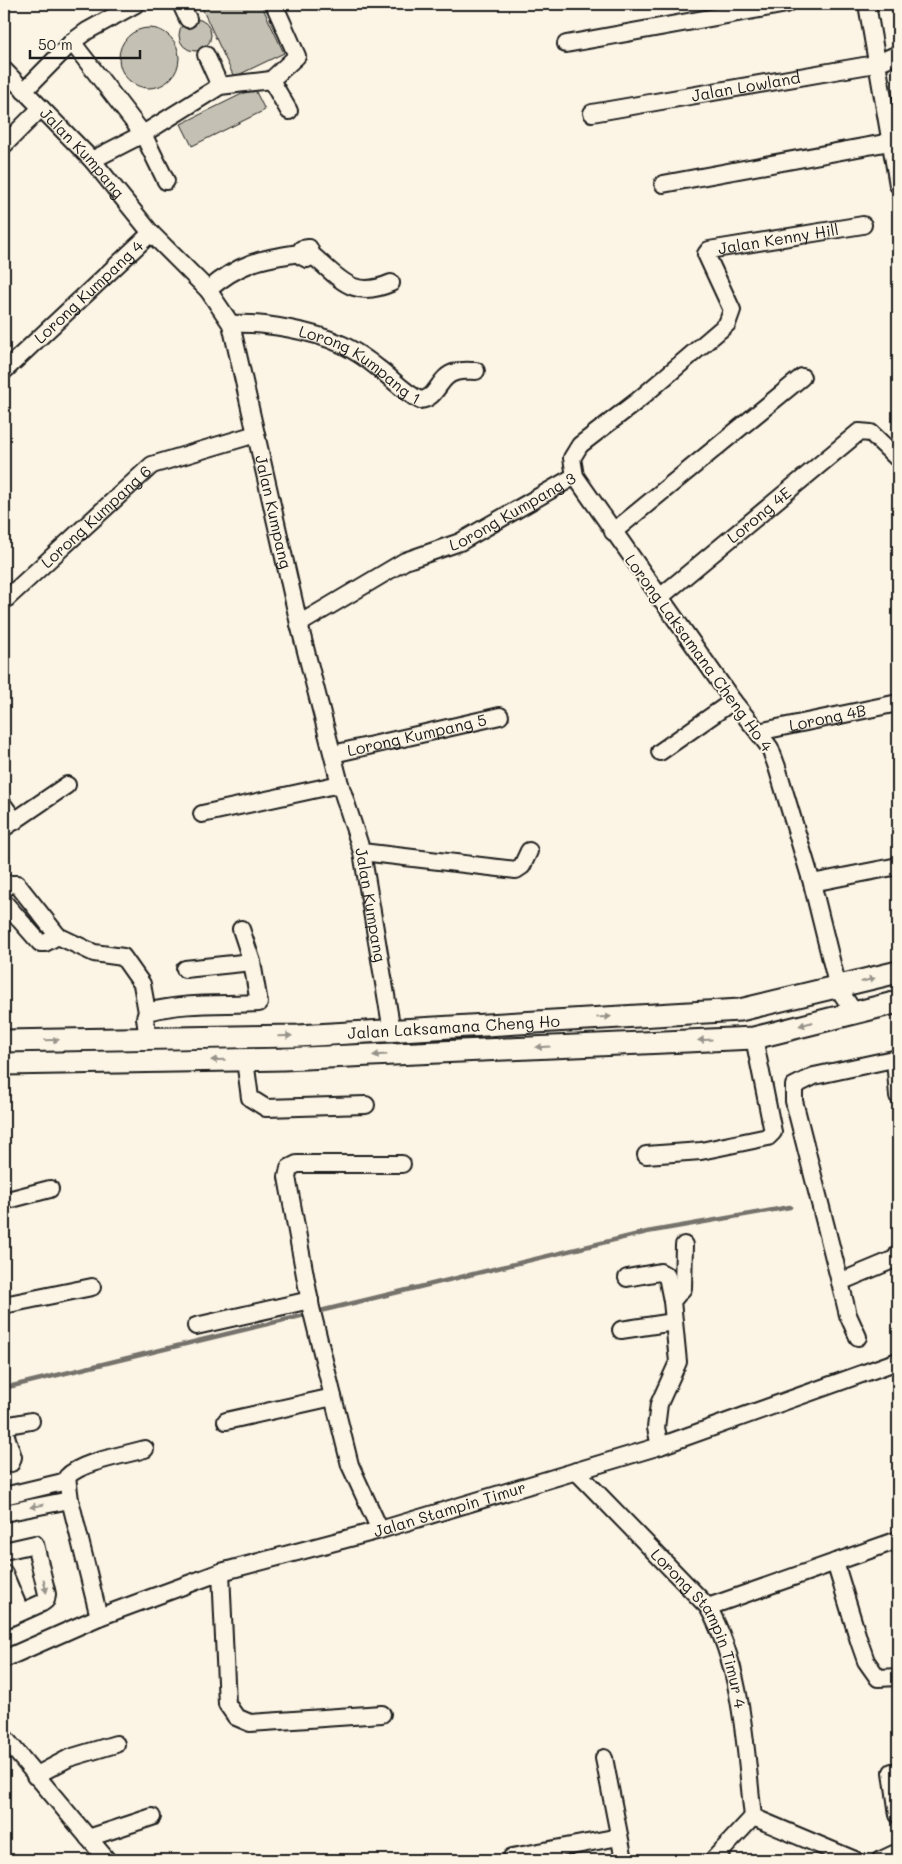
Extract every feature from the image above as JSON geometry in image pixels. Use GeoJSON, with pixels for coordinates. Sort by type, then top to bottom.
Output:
{"type":"FeatureCollection","features":[{"type":"Feature","properties":{"kind":"main road","name":"Jalan Laksamana Cheng Ho"},"geometry":{"type":"LineString","coordinates":[[4,1041],[148,1039],[392,1031],[630,1015],[740,1010],[838,988],[898,972]]}},
{"type":"Feature","properties":{"kind":"main road","name":"Jalan Laksamana Cheng Ho"},"geometry":{"type":"LineString","coordinates":[[4,1064],[244,1060],[754,1038],[898,1002]]}},
{"type":"Feature","properties":{"kind":"street"},"geometry":{"type":"LineString","coordinates":[[24,91],[72,42],[136,4]]}},
{"type":"Feature","properties":{"kind":"street"},"geometry":{"type":"LineString","coordinates":[[181,4],[188,19]]}},
{"type":"Feature","properties":{"kind":"street"},"geometry":{"type":"LineString","coordinates":[[92,160],[143,134],[220,86],[271,80],[297,56],[274,4]]}},
{"type":"Feature","properties":{"kind":"street"},"geometry":{"type":"LineString","coordinates":[[566,44],[788,4]]}},
{"type":"Feature","properties":{"kind":"street"},"geometry":{"type":"LineString","coordinates":[[866,4],[875,64],[898,185]]}},
{"type":"Feature","properties":{"kind":"street"},"geometry":{"type":"LineString","coordinates":[[72,42],[143,134],[166,181]]}},
{"type":"Feature","properties":{"kind":"street","name":"Jalan Lowland"},"geometry":{"type":"LineString","coordinates":[[592,113],[875,64],[898,54]]}},
{"type":"Feature","properties":{"kind":"street"},"geometry":{"type":"LineString","coordinates":[[206,55],[220,86]]}},
{"type":"Feature","properties":{"kind":"street","name":"Jalan Kumpang"},"geometry":{"type":"LineString","coordinates":[[4,70],[92,160],[151,232],[208,290],[231,324],[299,624],[340,784],[362,852],[392,1031]]}},
{"type":"Feature","properties":{"kind":"street"},"geometry":{"type":"LineString","coordinates":[[271,80],[289,111]]}},
{"type":"Feature","properties":{"kind":"street"},"geometry":{"type":"LineString","coordinates":[[4,145],[41,108]]}},
{"type":"Feature","properties":{"kind":"street"},"geometry":{"type":"LineString","coordinates":[[663,184],[890,142]]}},
{"type":"Feature","properties":{"kind":"street","name":"Jalan Kenny Hill"},"geometry":{"type":"LineString","coordinates":[[731,318],[732,310],[706,254],[709,250],[863,225]]}},
{"type":"Feature","properties":{"kind":"street","name":"Lorong Kumpang 4"},"geometry":{"type":"LineString","coordinates":[[4,371],[151,232]]}},
{"type":"Feature","properties":{"kind":"street"},"geometry":{"type":"LineString","coordinates":[[208,290],[224,276],[246,264],[306,254],[344,283],[359,290],[374,290],[390,283]]}},
{"type":"Feature","properties":{"kind":"street","name":"Lorong Kumpang 3"},"geometry":{"type":"LineString","coordinates":[[299,624],[405,561],[460,542],[575,476],[572,458],[580,445],[636,402],[727,324],[731,318]]}},
{"type":"Feature","properties":{"kind":"street","name":"Lorong Kumpang 1"},"geometry":{"type":"LineString","coordinates":[[231,324],[257,323],[325,338],[342,344],[373,364],[420,400],[432,396],[442,380],[449,375],[456,372],[476,371]]}},
{"type":"Feature","properties":{"kind":"street"},"geometry":{"type":"LineString","coordinates":[[613,532],[802,377]]}},
{"type":"Feature","properties":{"kind":"street","name":"Lorong 4E"},"geometry":{"type":"LineString","coordinates":[[659,598],[859,432],[871,433],[898,459]]}},
{"type":"Feature","properties":{"kind":"street","name":"Lorong Kumpang 6"},"geometry":{"type":"LineString","coordinates":[[4,601],[152,465],[256,434]]}},
{"type":"Feature","properties":{"kind":"street","name":"Lorong Laksamana Cheng Ho 4"},"geometry":{"type":"LineString","coordinates":[[575,476],[659,598],[733,701],[770,748],[812,883],[838,988],[854,1012]]}},
{"type":"Feature","properties":{"kind":"street"},"geometry":{"type":"LineString","coordinates":[[660,752],[733,701]]}},
{"type":"Feature","properties":{"kind":"street","name":"Lorong 4B"},"geometry":{"type":"LineString","coordinates":[[758,732],[898,703]]}},
{"type":"Feature","properties":{"kind":"street","name":"Lorong Kumpang 5"},"geometry":{"type":"LineString","coordinates":[[332,754],[500,716]]}},
{"type":"Feature","properties":{"kind":"street"},"geometry":{"type":"LineString","coordinates":[[202,814],[340,784]]}},
{"type":"Feature","properties":{"kind":"street"},"geometry":{"type":"LineString","coordinates":[[4,806],[10,824],[67,785]]}},
{"type":"Feature","properties":{"kind":"street"},"geometry":{"type":"LineString","coordinates":[[362,852],[516,870],[522,866],[529,851]]}},
{"type":"Feature","properties":{"kind":"street"},"geometry":{"type":"LineString","coordinates":[[812,883],[898,866]]}},
{"type":"Feature","properties":{"kind":"street"},"geometry":{"type":"LineString","coordinates":[[4,889],[10,884],[17,884],[58,936],[94,953],[122,956],[142,984],[147,1012],[145,1018],[148,1039]]}},
{"type":"Feature","properties":{"kind":"street"},"geometry":{"type":"LineString","coordinates":[[4,902],[40,943],[45,943],[58,936]]}},
{"type":"Feature","properties":{"kind":"street"},"geometry":{"type":"LineString","coordinates":[[147,1012],[185,1004],[259,1003],[252,962],[241,928]]}},
{"type":"Feature","properties":{"kind":"street"},"geometry":{"type":"LineString","coordinates":[[185,969],[252,962]]}},
{"type":"Feature","properties":{"kind":"street"},"geometry":{"type":"LineString","coordinates":[[646,1155],[701,1150],[768,1137],[773,1132],[754,1038]]}},
{"type":"Feature","properties":{"kind":"street"},"geometry":{"type":"LineString","coordinates":[[858,1338],[848,1315],[794,1101],[794,1086],[814,1076],[897,1059],[898,1096]]}},
{"type":"Feature","properties":{"kind":"street"},"geometry":{"type":"LineString","coordinates":[[244,1060],[250,1098],[266,1108],[366,1105]]}},
{"type":"Feature","properties":{"kind":"street"},"geometry":{"type":"LineString","coordinates":[[380,1530],[350,1465],[310,1304],[287,1177],[289,1168],[297,1164],[402,1164]]}},
{"type":"Feature","properties":{"kind":"street"},"geometry":{"type":"LineString","coordinates":[[4,1201],[50,1189]]}},
{"type":"Feature","properties":{"kind":"street"},"geometry":{"type":"LineString","coordinates":[[672,1301],[684,1288],[684,1245]]}},
{"type":"Feature","properties":{"kind":"street"},"geometry":{"type":"LineString","coordinates":[[840,1282],[894,1259],[898,1254]]}},
{"type":"Feature","properties":{"kind":"street"},"geometry":{"type":"LineString","coordinates":[[627,1278],[660,1272],[667,1276],[672,1301],[678,1362],[659,1404],[656,1428],[660,1446]]}},
{"type":"Feature","properties":{"kind":"street"},"geometry":{"type":"LineString","coordinates":[[4,1305],[92,1287]]}},
{"type":"Feature","properties":{"kind":"street"},"geometry":{"type":"LineString","coordinates":[[196,1326],[310,1304]]}},
{"type":"Feature","properties":{"kind":"street"},"geometry":{"type":"LineString","coordinates":[[621,1330],[674,1322]]}},
{"type":"Feature","properties":{"kind":"street","name":"Jalan Stampin Timur"},"geometry":{"type":"LineString","coordinates":[[4,1659],[99,1617],[221,1572],[380,1530],[660,1446],[898,1361]]}},
{"type":"Feature","properties":{"kind":"street"},"geometry":{"type":"LineString","coordinates":[[226,1421],[333,1397]]}},
{"type":"Feature","properties":{"kind":"street"},"geometry":{"type":"LineString","coordinates":[[4,1465],[11,1463],[13,1457],[4,1428],[31,1421]]}},
{"type":"Feature","properties":{"kind":"street"},"geometry":{"type":"LineString","coordinates":[[99,1617],[67,1481],[72,1472],[145,1449]]}},
{"type":"Feature","properties":{"kind":"street","name":"Lorong Stampin Timur 4"},"geometry":{"type":"LineString","coordinates":[[576,1471],[708,1607],[722,1632],[739,1700],[753,1817]]}},
{"type":"Feature","properties":{"kind":"street"},"geometry":{"type":"LineString","coordinates":[[4,1496],[67,1481]]}},
{"type":"Feature","properties":{"kind":"street"},"geometry":{"type":"LineString","coordinates":[[4,1513],[70,1500]]}},
{"type":"Feature","properties":{"kind":"street"},"geometry":{"type":"LineString","coordinates":[[708,1607],[898,1540]]}},
{"type":"Feature","properties":{"kind":"street"},"geometry":{"type":"LineString","coordinates":[[4,1552],[33,1544],[36,1546],[47,1594],[46,1600],[4,1620]]}},
{"type":"Feature","properties":{"kind":"street"},"geometry":{"type":"LineString","coordinates":[[835,1562],[866,1661],[878,1678],[898,1677]]}},
{"type":"Feature","properties":{"kind":"street"},"geometry":{"type":"LineString","coordinates":[[221,1572],[227,1704],[236,1717],[250,1723],[382,1714]]}},
{"type":"Feature","properties":{"kind":"street"},"geometry":{"type":"LineString","coordinates":[[4,1573],[20,1611]]}},
{"type":"Feature","properties":{"kind":"street"},"geometry":{"type":"LineString","coordinates":[[4,1737],[35,1776],[108,1860]]}},
{"type":"Feature","properties":{"kind":"street"},"geometry":{"type":"LineString","coordinates":[[35,1776],[69,1758],[116,1744]]}},
{"type":"Feature","properties":{"kind":"street"},"geometry":{"type":"LineString","coordinates":[[604,1758],[624,1860]]}},
{"type":"Feature","properties":{"kind":"street"},"geometry":{"type":"LineString","coordinates":[[892,1772],[898,1815]]}},
{"type":"Feature","properties":{"kind":"street"},"geometry":{"type":"LineString","coordinates":[[88,1838],[152,1817]]}},
{"type":"Feature","properties":{"kind":"street"},"geometry":{"type":"LineString","coordinates":[[712,1860],[753,1817],[855,1860]]}},
{"type":"Feature","properties":{"kind":"street"},"geometry":{"type":"LineString","coordinates":[[512,1857],[619,1837]]}},
{"type":"Feature","properties":{"kind":"street"},"geometry":{"type":"LineString","coordinates":[[881,1860],[898,1852]]}},
{"type":"Feature","properties":{"kind":"building"},"geometry":{"type":"Polygon","coordinates":[[[200,4],[261,4],[284,53],[234,77],[200,4]]]}},
{"type":"Feature","properties":{"kind":"building"},"geometry":{"type":"Polygon","coordinates":[[[195,19],[206,24],[211,35],[206,46],[195,51],[184,46],[179,35],[184,24],[195,19]]]}},
{"type":"Feature","properties":{"kind":"building"},"geometry":{"type":"Polygon","coordinates":[[[143,28],[155,28],[166,33],[174,41],[179,52],[177,70],[166,83],[155,88],[143,88],[132,83],[124,75],[119,64],[119,52],[124,41],[132,33],[143,28]]]}},
{"type":"Feature","properties":{"kind":"building"},"geometry":{"type":"Polygon","coordinates":[[[254,88],[265,110],[192,146],[181,124],[254,88]]]}},
{"type":"Feature","properties":{"kind":"waterway"},"geometry":{"type":"LineString","coordinates":[[316,1312],[647,1232],[790,1207]]}},
{"type":"Feature","properties":{"kind":"waterway"},"geometry":{"type":"LineString","coordinates":[[4,1388],[309,1314]]}}]}
